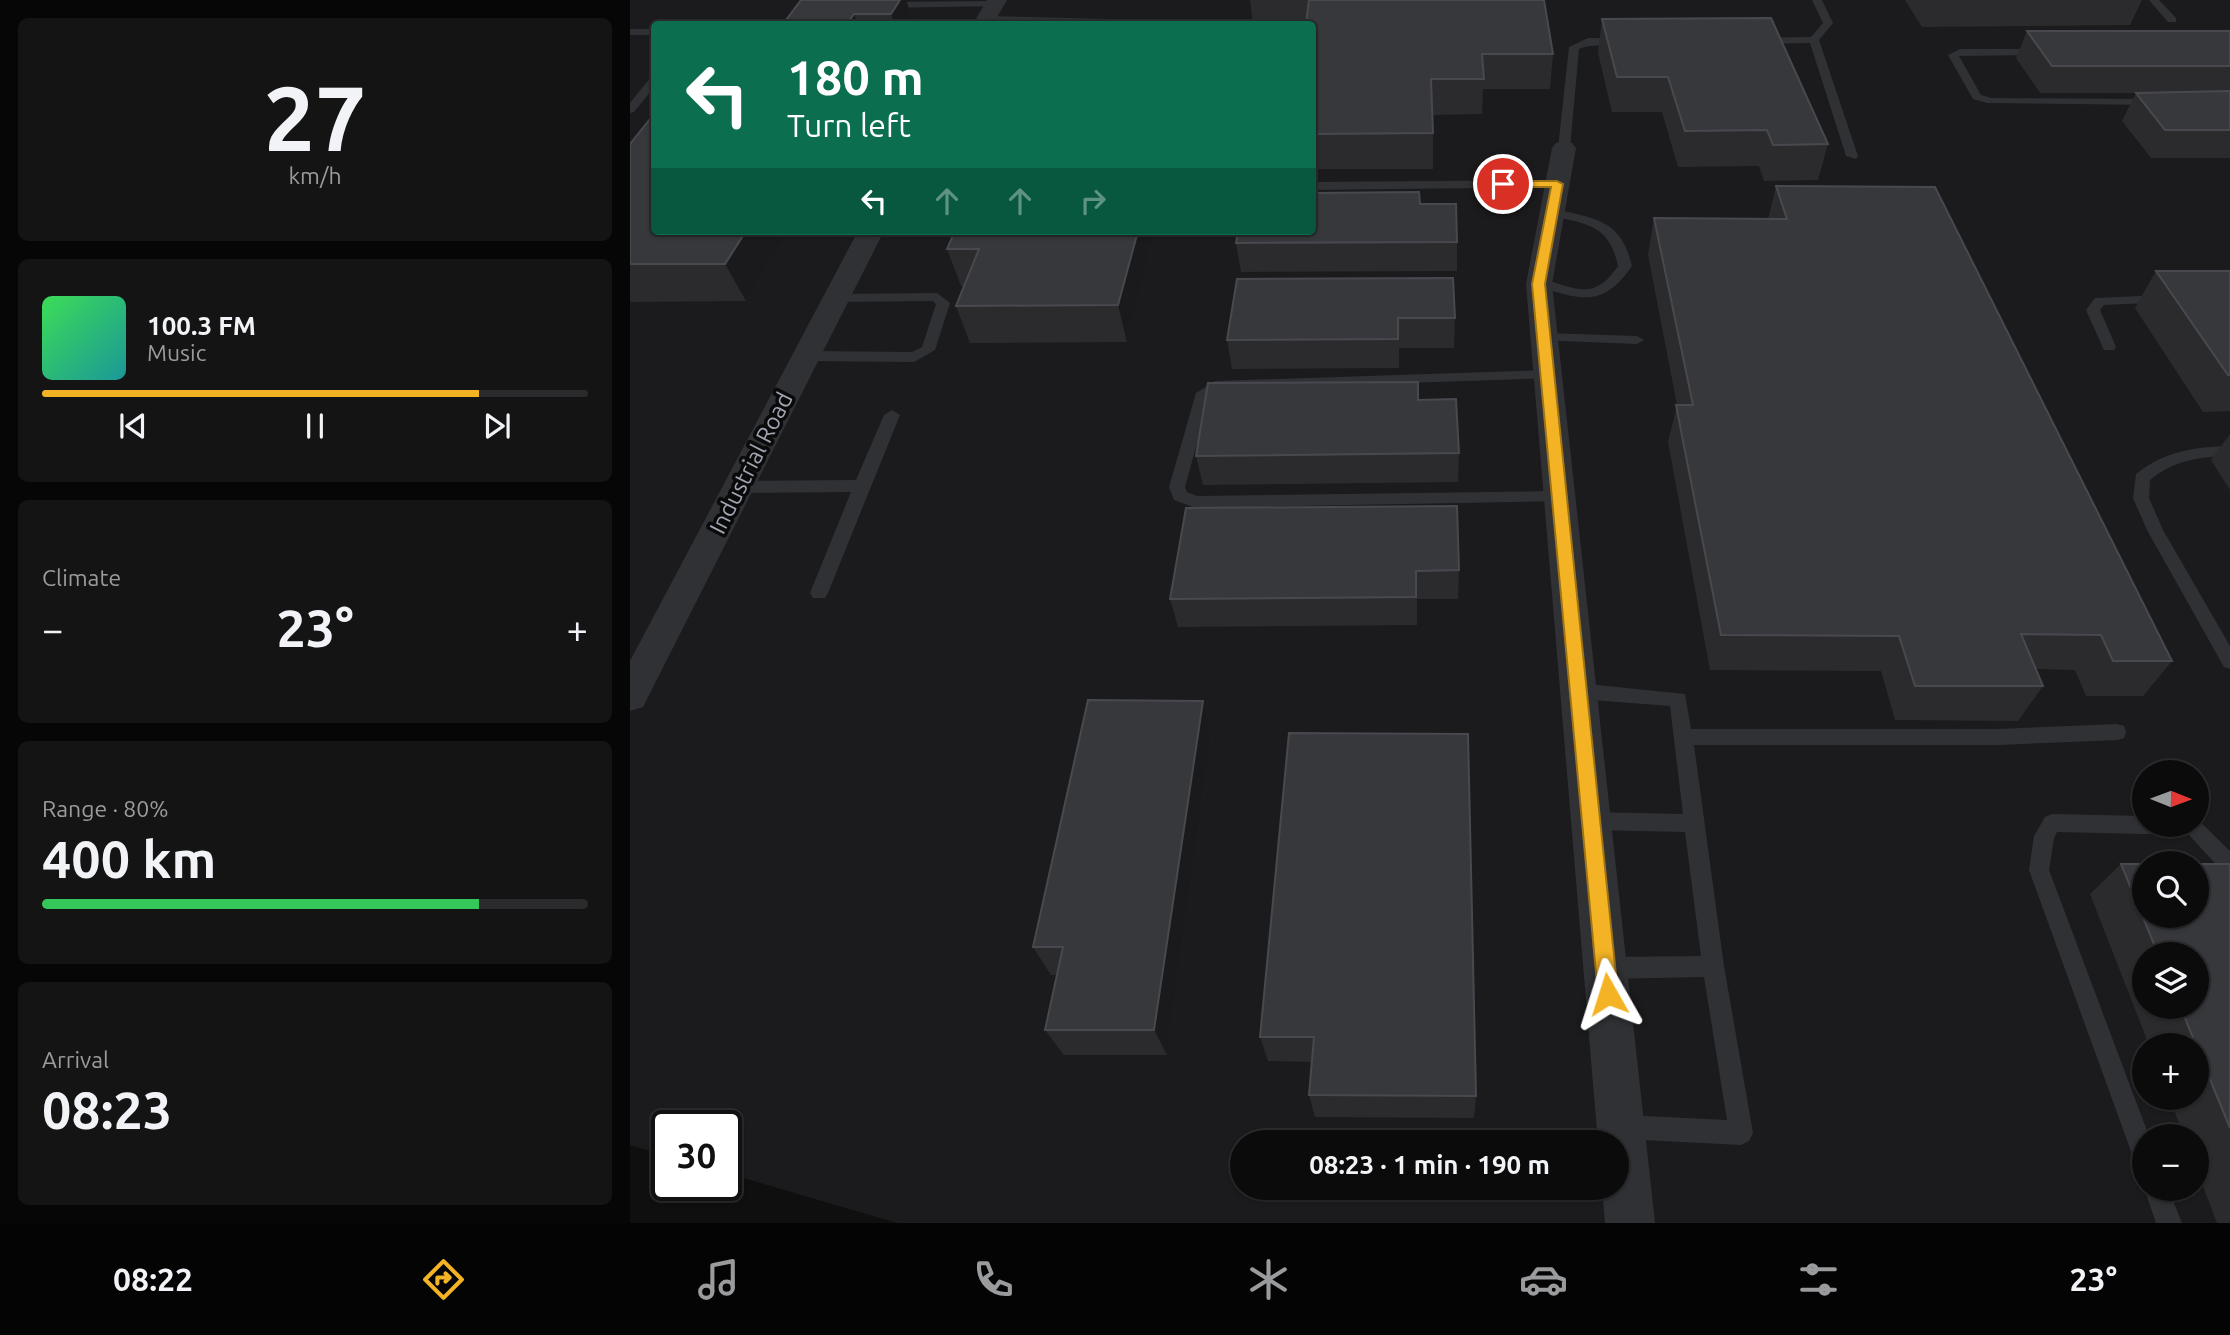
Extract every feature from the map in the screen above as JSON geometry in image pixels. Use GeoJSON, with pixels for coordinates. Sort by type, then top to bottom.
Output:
{"type":"FeatureCollection","features":[{"type":"Feature","properties":{"kind":"street"},"geometry":{"type":"LineString","coordinates":[[1564,148],[1539,282],[1630,1223]]}},
{"type":"Feature","properties":{"kind":"street","name":"Industrial Road"},"geometry":{"type":"LineString","coordinates":[[630,695],[869,235]]}},
{"type":"Feature","properties":{"kind":"lane"},"geometry":{"type":"LineString","coordinates":[[1748,41],[1814,40],[1828,23],[1817,0]]}},
{"type":"Feature","properties":{"kind":"lane"},"geometry":{"type":"LineString","coordinates":[[2154,0],[2172,20]]}},
{"type":"Feature","properties":{"kind":"lane"},"geometry":{"type":"LineString","coordinates":[[871,5],[1115,21]]}},
{"type":"Feature","properties":{"kind":"lane"},"geometry":{"type":"LineString","coordinates":[[630,32],[651,32]]}},
{"type":"Feature","properties":{"kind":"lane"},"geometry":{"type":"LineString","coordinates":[[1814,40],[1852,156]]}},
{"type":"Feature","properties":{"kind":"lane"},"geometry":{"type":"LineString","coordinates":[[1564,148],[1574,47],[1588,41],[1628,41]]}},
{"type":"Feature","properties":{"kind":"lane"},"geometry":{"type":"LineString","coordinates":[[2054,52],[1960,52],[1953,55],[1977,97],[1991,101],[2164,102]]}},
{"type":"Feature","properties":{"kind":"lane"},"geometry":{"type":"LineString","coordinates":[[630,110],[651,84]]}},
{"type":"Feature","properties":{"kind":"lane"},"geometry":{"type":"LineString","coordinates":[[1316,186],[1555,198],[1610,228],[1618,239],[1625,266],[1615,284],[1604,290],[1587,295],[1539,282]]}},
{"type":"Feature","properties":{"kind":"lane"},"geometry":{"type":"LineString","coordinates":[[806,356],[914,357],[928,350],[943,303],[937,297],[836,298]]}},
{"type":"Feature","properties":{"kind":"lane"},"geometry":{"type":"LineString","coordinates":[[2109,347],[2093,310],[2100,301],[2178,299]]}},
{"type":"Feature","properties":{"kind":"lane"},"geometry":{"type":"LineString","coordinates":[[1544,337],[1637,340]]}},
{"type":"Feature","properties":{"kind":"lane"},"geometry":{"type":"LineString","coordinates":[[1548,375],[1220,384],[1203,393],[1177,487],[1180,496],[1196,502],[1560,497]]}},
{"type":"Feature","properties":{"kind":"lane"},"geometry":{"type":"LineString","coordinates":[[819,593],[892,415]]}},
{"type":"Feature","properties":{"kind":"lane"},"geometry":{"type":"LineString","coordinates":[[2230,451],[2187,452],[2155,466],[2142,478],[2141,498],[2155,530],[2230,662]]}},
{"type":"Feature","properties":{"kind":"lane"},"geometry":{"type":"LineString","coordinates":[[739,487],[861,486]]}},
{"type":"Feature","properties":{"kind":"lane"},"geometry":{"type":"LineString","coordinates":[[1578,691],[1678,699],[1713,966],[1741,1133],[1621,1127]]}},
{"type":"Feature","properties":{"kind":"lane"},"geometry":{"type":"LineString","coordinates":[[1683,737],[1998,737],[2117,732]]}},
{"type":"Feature","properties":{"kind":"lane"},"geometry":{"type":"LineString","coordinates":[[1591,821],[1695,823]]}},
{"type":"Feature","properties":{"kind":"lane"},"geometry":{"type":"LineString","coordinates":[[2133,1124],[2039,870],[2044,836],[2052,823],[2194,825],[2230,865]]}},
{"type":"Feature","properties":{"kind":"lane"},"geometry":{"type":"LineString","coordinates":[[1605,968],[1713,966]]}},
{"type":"Feature","properties":{"kind":"lane"},"geometry":{"type":"LineString","coordinates":[[2161,1201],[2169,1223]]}},
{"type":"Feature","properties":{"kind":"shaded area"},"geometry":{"type":"Polygon","coordinates":[[[630,0],[2230,0],[2230,1223],[897,1223],[742,1178],[742,1110],[651,1110],[651,1151],[630,1145],[630,0]]]}},
{"type":"Feature","properties":{"kind":"building"},"geometry":{"type":"Polygon","coordinates":[[[801,0],[900,0],[891,14],[854,14],[849,21],[785,21],[801,0]]]}},
{"type":"Feature","properties":{"kind":"building"},"geometry":{"type":"Polygon","coordinates":[[[1309,0],[1544,0],[1553,54],[1482,54],[1484,79],[1431,79],[1433,133],[1316,134],[1316,21],[1306,21],[1309,0]]]}},
{"type":"Feature","properties":{"kind":"building"},"geometry":{"type":"Polygon","coordinates":[[[1771,18],[1828,144],[1773,145],[1767,130],[1685,131],[1668,77],[1617,77],[1602,19],[1771,18]]]}},
{"type":"Feature","properties":{"kind":"building"},"geometry":{"type":"Polygon","coordinates":[[[2027,31],[2230,31],[2230,66],[2052,66],[2027,31]]]}},
{"type":"Feature","properties":{"kind":"building"},"geometry":{"type":"Polygon","coordinates":[[[2230,91],[2230,130],[2165,130],[2136,93],[2230,91]]]}},
{"type":"Feature","properties":{"kind":"building"},"geometry":{"type":"Polygon","coordinates":[[[651,119],[651,235],[743,235],[725,264],[630,264],[630,144],[651,119]]]}},
{"type":"Feature","properties":{"kind":"building"},"geometry":{"type":"Polygon","coordinates":[[[1776,186],[1935,187],[2172,661],[2113,661],[2101,635],[2021,634],[2043,686],[1915,686],[1899,636],[1721,635],[1676,405],[1693,405],[1654,218],[1787,219],[1776,186]]]}},
{"type":"Feature","properties":{"kind":"building"},"geometry":{"type":"Polygon","coordinates":[[[1419,192],[1420,204],[1456,204],[1457,242],[1236,243],[1237,235],[1316,235],[1316,193],[1419,192]]]}},
{"type":"Feature","properties":{"kind":"building"},"geometry":{"type":"Polygon","coordinates":[[[953,235],[1137,235],[1118,305],[956,306],[979,249],[947,249],[953,235]]]}},
{"type":"Feature","properties":{"kind":"building"},"geometry":{"type":"Polygon","coordinates":[[[2156,271],[2230,271],[2230,375],[2228,375],[2156,271]]]}},
{"type":"Feature","properties":{"kind":"building"},"geometry":{"type":"Polygon","coordinates":[[[1453,278],[1455,318],[1398,318],[1398,339],[1227,340],[1237,279],[1453,278]]]}},
{"type":"Feature","properties":{"kind":"building"},"geometry":{"type":"Polygon","coordinates":[[[1418,382],[1418,400],[1456,399],[1459,453],[1196,456],[1208,383],[1418,382]]]}},
{"type":"Feature","properties":{"kind":"building"},"geometry":{"type":"Polygon","coordinates":[[[1457,506],[1459,570],[1416,571],[1416,597],[1170,599],[1186,508],[1457,506]]]}},
{"type":"Feature","properties":{"kind":"building"},"geometry":{"type":"Polygon","coordinates":[[[1088,700],[1203,701],[1154,1030],[1045,1030],[1063,947],[1033,947],[1088,700]]]}},
{"type":"Feature","properties":{"kind":"building"},"geometry":{"type":"Polygon","coordinates":[[[1289,733],[1468,734],[1476,1096],[1309,1095],[1314,1037],[1260,1037],[1289,733]]]}},
{"type":"Feature","properties":{"kind":"building"},"geometry":{"type":"Polygon","coordinates":[[[2121,864],[2132,864],[2132,891],[2121,864]]]}},
{"type":"Feature","properties":{"kind":"building"},"geometry":{"type":"Polygon","coordinates":[[[2209,864],[2230,864],[2230,1128],[2209,1077],[2209,1033],[2191,1033],[2185,1019],[2209,1019],[2209,942],[2153,942],[2147,928],[2209,928],[2209,864]]]}},
{"type":"Feature","properties":{"kind":"route"},"geometry":{"type":"LineString","coordinates":[[1503,184],[1557,184],[1539,284],[1608,994]]}}]}
